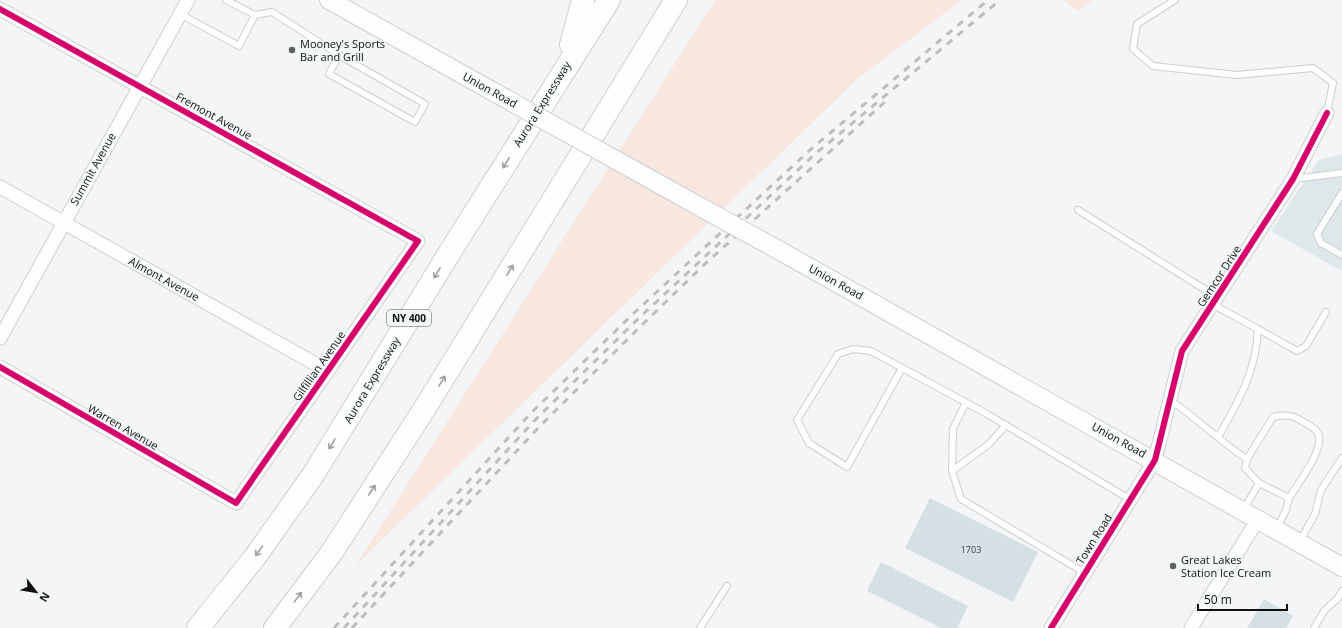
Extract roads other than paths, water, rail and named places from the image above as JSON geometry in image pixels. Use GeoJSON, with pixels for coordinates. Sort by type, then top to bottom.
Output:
{"type":"FeatureCollection","features":[{"type":"Feature","properties":{"kind":"highway"},"geometry":{"type":"LineString","coordinates":[[563,72],[584,0]]}},
{"type":"Feature","properties":{"kind":"highway","name":"Aurora Expressway"},"geometry":{"type":"LineString","coordinates":[[198,628],[255,557],[313,476],[609,0]]}},
{"type":"Feature","properties":{"kind":"highway"},"geometry":{"type":"LineString","coordinates":[[274,628],[332,552],[425,408],[676,0]]}},
{"type":"Feature","properties":{"kind":"main road","name":"Union Road"},"geometry":{"type":"LineString","coordinates":[[329,0],[1155,460],[1342,567]]}},
{"type":"Feature","properties":{"kind":"street","name":"Summit Avenue"},"geometry":{"type":"LineString","coordinates":[[0,338],[188,0]]}},
{"type":"Feature","properties":{"kind":"street","name":"Fremont Avenue"},"geometry":{"type":"LineString","coordinates":[[0,9],[418,241]]}},
{"type":"Feature","properties":{"kind":"street","name":"Gemcor Drive"},"geometry":{"type":"LineString","coordinates":[[1155,460],[1182,352],[1293,179],[1327,113]]}},
{"type":"Feature","properties":{"kind":"street","name":"Almont Avenue"},"geometry":{"type":"LineString","coordinates":[[0,187],[328,371]]}},
{"type":"Feature","properties":{"kind":"street","name":"Gilfillian Avenue"},"geometry":{"type":"LineString","coordinates":[[236,503],[418,241]]}},
{"type":"Feature","properties":{"kind":"street","name":"Warren Avenue"},"geometry":{"type":"LineString","coordinates":[[0,367],[236,503]]}},
{"type":"Feature","properties":{"kind":"street","name":"Town Road"},"geometry":{"type":"LineString","coordinates":[[1051,628],[1155,460]]}},
{"type":"Feature","properties":{"kind":"street"},"geometry":{"type":"LineString","coordinates":[[1192,628],[1251,515]]}},
{"type":"Feature","properties":{"kind":"lane"},"geometry":{"type":"LineString","coordinates":[[226,0],[255,16],[272,12],[339,55],[425,104],[414,122],[329,74],[339,55]]}},
{"type":"Feature","properties":{"kind":"lane"},"geometry":{"type":"LineString","coordinates":[[1175,0],[1137,24],[1133,49],[1153,66],[1237,75],[1314,68],[1333,82],[1327,113]]}},
{"type":"Feature","properties":{"kind":"lane"},"geometry":{"type":"LineString","coordinates":[[180,14],[239,46],[255,16]]}},
{"type":"Feature","properties":{"kind":"lane"},"geometry":{"type":"LineString","coordinates":[[1293,179],[1342,173]]}},
{"type":"Feature","properties":{"kind":"lane"},"geometry":{"type":"LineString","coordinates":[[1342,193],[1318,234],[1321,243],[1342,255]]}},
{"type":"Feature","properties":{"kind":"lane"},"geometry":{"type":"LineString","coordinates":[[1078,210],[1258,329],[1297,351],[1306,346],[1326,312]]}},
{"type":"Feature","properties":{"kind":"lane"},"geometry":{"type":"LineString","coordinates":[[1218,437],[1242,395],[1258,347],[1258,329]]}},
{"type":"Feature","properties":{"kind":"lane"},"geometry":{"type":"LineString","coordinates":[[902,368],[847,466],[809,443],[797,420],[838,354],[853,349],[871,351],[966,402],[1131,500]]}},
{"type":"Feature","properties":{"kind":"lane"},"geometry":{"type":"LineString","coordinates":[[1170,400],[1230,448],[1247,459]]}},
{"type":"Feature","properties":{"kind":"lane"},"geometry":{"type":"LineString","coordinates":[[966,402],[952,429],[952,470],[961,499],[1085,573]]}},
{"type":"Feature","properties":{"kind":"lane"},"geometry":{"type":"LineString","coordinates":[[1276,530],[1286,510],[1289,498],[1318,450],[1320,440],[1317,432],[1296,417],[1283,415],[1273,417],[1247,459],[1244,468],[1259,483],[1289,498]]}},
{"type":"Feature","properties":{"kind":"lane"},"geometry":{"type":"LineString","coordinates":[[952,470],[989,444],[1006,425]]}},
{"type":"Feature","properties":{"kind":"lane"},"geometry":{"type":"LineString","coordinates":[[1299,543],[1315,514],[1321,490],[1342,458]]}},
{"type":"Feature","properties":{"kind":"lane"},"geometry":{"type":"LineString","coordinates":[[1251,515],[1259,483]]}},
{"type":"Feature","properties":{"kind":"lane"},"geometry":{"type":"LineString","coordinates":[[700,628],[727,586]]}},
{"type":"Feature","properties":{"kind":"lane"},"geometry":{"type":"LineString","coordinates":[[1314,628],[1324,611],[1338,598],[1342,591]]}},
{"type":"Feature","properties":{"kind":"railway"},"geometry":{"type":"LineString","coordinates":[[334,628],[531,413],[634,313],[810,150],[988,0]]}},
{"type":"Feature","properties":{"kind":"railway"},"geometry":{"type":"LineString","coordinates":[[344,628],[536,419],[639,318],[814,155],[1000,0]]}},
{"type":"Feature","properties":{"kind":"railway"},"geometry":{"type":"LineString","coordinates":[[352,628],[540,426],[643,324],[706,263],[886,101]]}},
{"type":"Feature","properties":{"kind":"place","name":"Mooney's Sports Bar and Grill"},"geometry":{"type":"Point","coordinates":[292,50]}},
{"type":"Feature","properties":{"kind":"place","name":"Great Lakes Station Ice Cream"},"geometry":{"type":"Point","coordinates":[1173,566]}}]}
